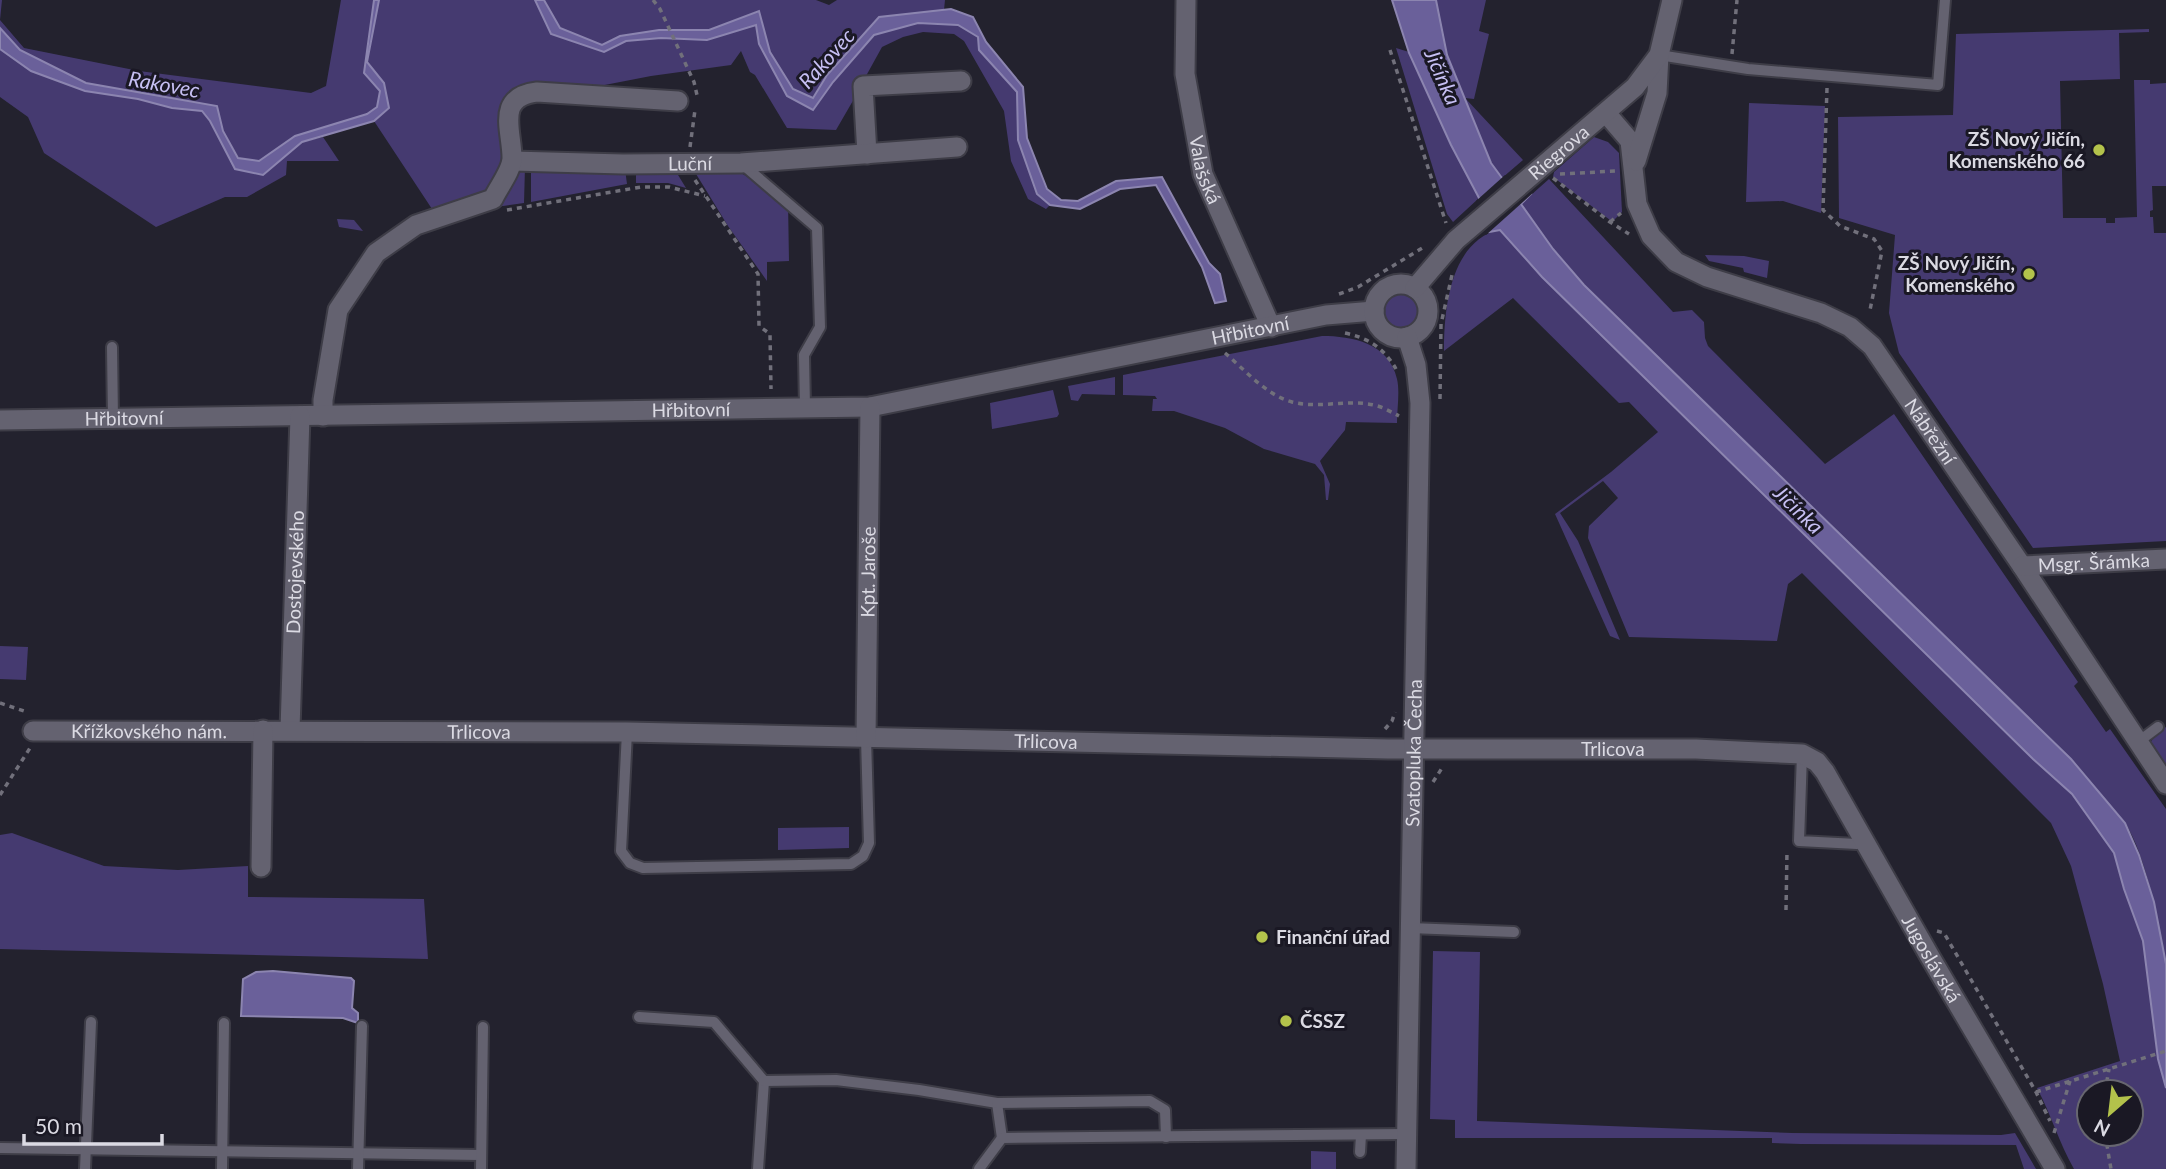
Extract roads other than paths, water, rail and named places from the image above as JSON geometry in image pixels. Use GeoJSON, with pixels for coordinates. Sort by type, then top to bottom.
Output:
{"type":"FeatureCollection","features":[{"type":"Feature","properties":{"kind":"street","name":"Valašská"},"geometry":{"type":"LineString","coordinates":[[1186,0],[1185,74],[1203,173],[1270,327]]}},
{"type":"Feature","properties":{"kind":"street","name":"Riegrova"},"geometry":{"type":"LineString","coordinates":[[1415,288],[1455,229],[1545,173],[1635,87],[1658,55],[1672,0]]}},
{"type":"Feature","properties":{"kind":"street","name":"Nábřežní"},"geometry":{"type":"LineString","coordinates":[[1622,171],[1657,93],[1658,55]]}},
{"type":"Feature","properties":{"kind":"street"},"geometry":{"type":"LineString","coordinates":[[867,154],[863,86],[961,81]]}},
{"type":"Feature","properties":{"kind":"street"},"geometry":{"type":"LineString","coordinates":[[323,416],[323,400],[338,310],[376,253],[416,225],[493,199],[512,160],[508,138],[510,110],[514,101],[523,94],[537,92],[678,101]]}},
{"type":"Feature","properties":{"kind":"street","name":"Nábřežní"},"geometry":{"type":"LineString","coordinates":[[1606,113],[1630,141],[1622,171],[1651,236],[1676,262],[1707,277],[1821,313],[1850,327],[1872,346],[2166,784]]}},
{"type":"Feature","properties":{"kind":"street","name":"Luční"},"geometry":{"type":"LineString","coordinates":[[512,160],[741,163],[957,147]]}},
{"type":"Feature","properties":{"kind":"street"},"geometry":{"type":"LineString","coordinates":[[1400,284],[1415,288],[1425,299],[1427,315],[1420,329],[1407,337],[1391,336],[1382,330],[1376,321],[1374,312],[1378,296],[1385,289],[1400,284]]}},
{"type":"Feature","properties":{"kind":"street","name":"Hřbitovní"},"geometry":{"type":"LineString","coordinates":[[0,420],[870,407],[1326,315],[1374,312]]}},
{"type":"Feature","properties":{"kind":"street","name":"Svatopluka Čecha"},"geometry":{"type":"LineString","coordinates":[[1406,1169],[1420,402],[1416,365],[1407,337]]}},
{"type":"Feature","properties":{"kind":"street","name":"Kpt. Jaroše"},"geometry":{"type":"LineString","coordinates":[[866,738],[870,407]]}},
{"type":"Feature","properties":{"kind":"street","name":"Dostojevského"},"geometry":{"type":"LineString","coordinates":[[290,730],[300,416]]}},
{"type":"Feature","properties":{"kind":"street","name":"Msgr. Šrámka"},"geometry":{"type":"LineString","coordinates":[[2022,566],[2166,559]]}},
{"type":"Feature","properties":{"kind":"street"},"geometry":{"type":"LineString","coordinates":[[261,867],[263,730]]}},
{"type":"Feature","properties":{"kind":"street","name":"Trlicova"},"geometry":{"type":"LineString","coordinates":[[290,730],[627,732],[1414,749],[1683,749],[1802,754]]}},
{"type":"Feature","properties":{"kind":"street","name":"Křížkovského nám."},"geometry":{"type":"LineString","coordinates":[[34,735],[290,730]]}},
{"type":"Feature","properties":{"kind":"street","name":"Jugoslávská"},"geometry":{"type":"LineString","coordinates":[[1802,754],[1817,762],[1825,772],[2051,1162]]}},
{"type":"Feature","properties":{"kind":"lane"},"geometry":{"type":"LineString","coordinates":[[1658,55],[1731,66],[1938,85],[1945,0]]}},
{"type":"Feature","properties":{"kind":"lane"},"geometry":{"type":"LineString","coordinates":[[741,163],[817,228],[820,327],[804,355],[805,408]]}},
{"type":"Feature","properties":{"kind":"lane"},"geometry":{"type":"LineString","coordinates":[[112,347],[113,419]]}},
{"type":"Feature","properties":{"kind":"lane"},"geometry":{"type":"LineString","coordinates":[[2138,742],[2158,727]]}},
{"type":"Feature","properties":{"kind":"lane"},"geometry":{"type":"LineString","coordinates":[[627,732],[621,851],[630,863],[643,868],[851,864],[863,856],[869,843],[866,738]]}},
{"type":"Feature","properties":{"kind":"lane"},"geometry":{"type":"LineString","coordinates":[[1802,754],[1800,841],[1857,844],[1864,840]]}},
{"type":"Feature","properties":{"kind":"lane"},"geometry":{"type":"LineString","coordinates":[[1410,928],[1514,932]]}},
{"type":"Feature","properties":{"kind":"lane"},"geometry":{"type":"LineString","coordinates":[[639,1017],[714,1022],[764,1081],[758,1169]]}},
{"type":"Feature","properties":{"kind":"lane"},"geometry":{"type":"LineString","coordinates":[[85,1169],[92,1022]]}},
{"type":"Feature","properties":{"kind":"lane"},"geometry":{"type":"LineString","coordinates":[[222,1169],[223,1023]]}},
{"type":"Feature","properties":{"kind":"lane"},"geometry":{"type":"LineString","coordinates":[[358,1169],[362,1026]]}},
{"type":"Feature","properties":{"kind":"lane"},"geometry":{"type":"LineString","coordinates":[[481,1169],[483,1027]]}},
{"type":"Feature","properties":{"kind":"lane"},"geometry":{"type":"LineString","coordinates":[[764,1081],[836,1080],[997,1103],[1150,1101],[1165,1110],[1167,1137]]}},
{"type":"Feature","properties":{"kind":"lane"},"geometry":{"type":"LineString","coordinates":[[979,1169],[1002,1138],[997,1103]]}},
{"type":"Feature","properties":{"kind":"lane"},"geometry":{"type":"LineString","coordinates":[[1002,1138],[1406,1134]]}},
{"type":"Feature","properties":{"kind":"lane"},"geometry":{"type":"LineString","coordinates":[[1360,1152],[1361,1135]]}},
{"type":"Feature","properties":{"kind":"lane"},"geometry":{"type":"LineString","coordinates":[[0,1148],[481,1156]]}},
{"type":"Feature","properties":{"kind":"water"},"geometry":{"type":"Polygon","coordinates":[[[374,0],[379,0],[367,62],[384,83],[389,108],[374,121],[302,142],[263,175],[235,169],[202,111],[85,91],[31,71],[0,49],[0,28],[20,50],[86,83],[217,106],[223,131],[238,158],[259,161],[295,136],[367,114],[377,107],[380,91],[364,73],[374,0]]]}},
{"type":"Feature","properties":{"kind":"water"},"geometry":{"type":"Polygon","coordinates":[[[535,0],[544,0],[560,28],[602,45],[620,36],[659,30],[709,30],[759,11],[770,52],[793,89],[813,98],[827,75],[879,17],[951,9],[973,17],[986,42],[1023,87],[1027,138],[1047,189],[1061,200],[1078,201],[1116,181],[1162,177],[1209,263],[1220,274],[1226,301],[1215,303],[1202,267],[1156,185],[1120,189],[1080,209],[1050,205],[1037,194],[1018,140],[1017,92],[979,50],[978,37],[958,25],[918,23],[874,35],[833,82],[813,110],[787,96],[759,44],[756,25],[707,40],[661,38],[626,41],[604,52],[551,34],[535,0]]]}},
{"type":"Feature","properties":{"kind":"water","name":"Jičínka"},"geometry":{"type":"Polygon","coordinates":[[[1392,0],[1436,0],[1447,55],[1491,163],[1502,178],[1531,194],[1521,204],[1553,249],[1584,285],[2071,759],[2125,823],[2139,855],[2154,902],[2166,964],[2166,1088],[2158,1059],[2143,941],[2114,853],[2072,794],[2033,759],[1542,277],[1500,230],[1489,232],[1479,198],[1451,145],[1409,53],[1392,0]]]}},
{"type":"Feature","properties":{"kind":"water"},"geometry":{"type":"Polygon","coordinates":[[[256,972],[351,978],[354,981],[352,1008],[358,1013],[358,1023],[343,1018],[241,1016],[243,979],[256,972]]]}},
{"type":"Feature","properties":{"kind":"place","name":"ZŠ Nový Jičín, Komenského 66"},"geometry":{"type":"Point","coordinates":[2099,150]}},
{"type":"Feature","properties":{"kind":"place","name":"ZŠ Nový Jičín, Komenského"},"geometry":{"type":"Point","coordinates":[2029,274]}},
{"type":"Feature","properties":{"kind":"place","name":"Finanční úřad"},"geometry":{"type":"Point","coordinates":[1262,937]}},
{"type":"Feature","properties":{"kind":"place","name":"ČSSZ"},"geometry":{"type":"Point","coordinates":[1286,1021]}},
{"type":"Feature","properties":{"kind":"water label","name":"Rakovec"},"geometry":{"type":"Point","coordinates":[827,59]}},
{"type":"Feature","properties":{"kind":"water label","name":"Rakovec"},"geometry":{"type":"Point","coordinates":[164,85]}}]}
